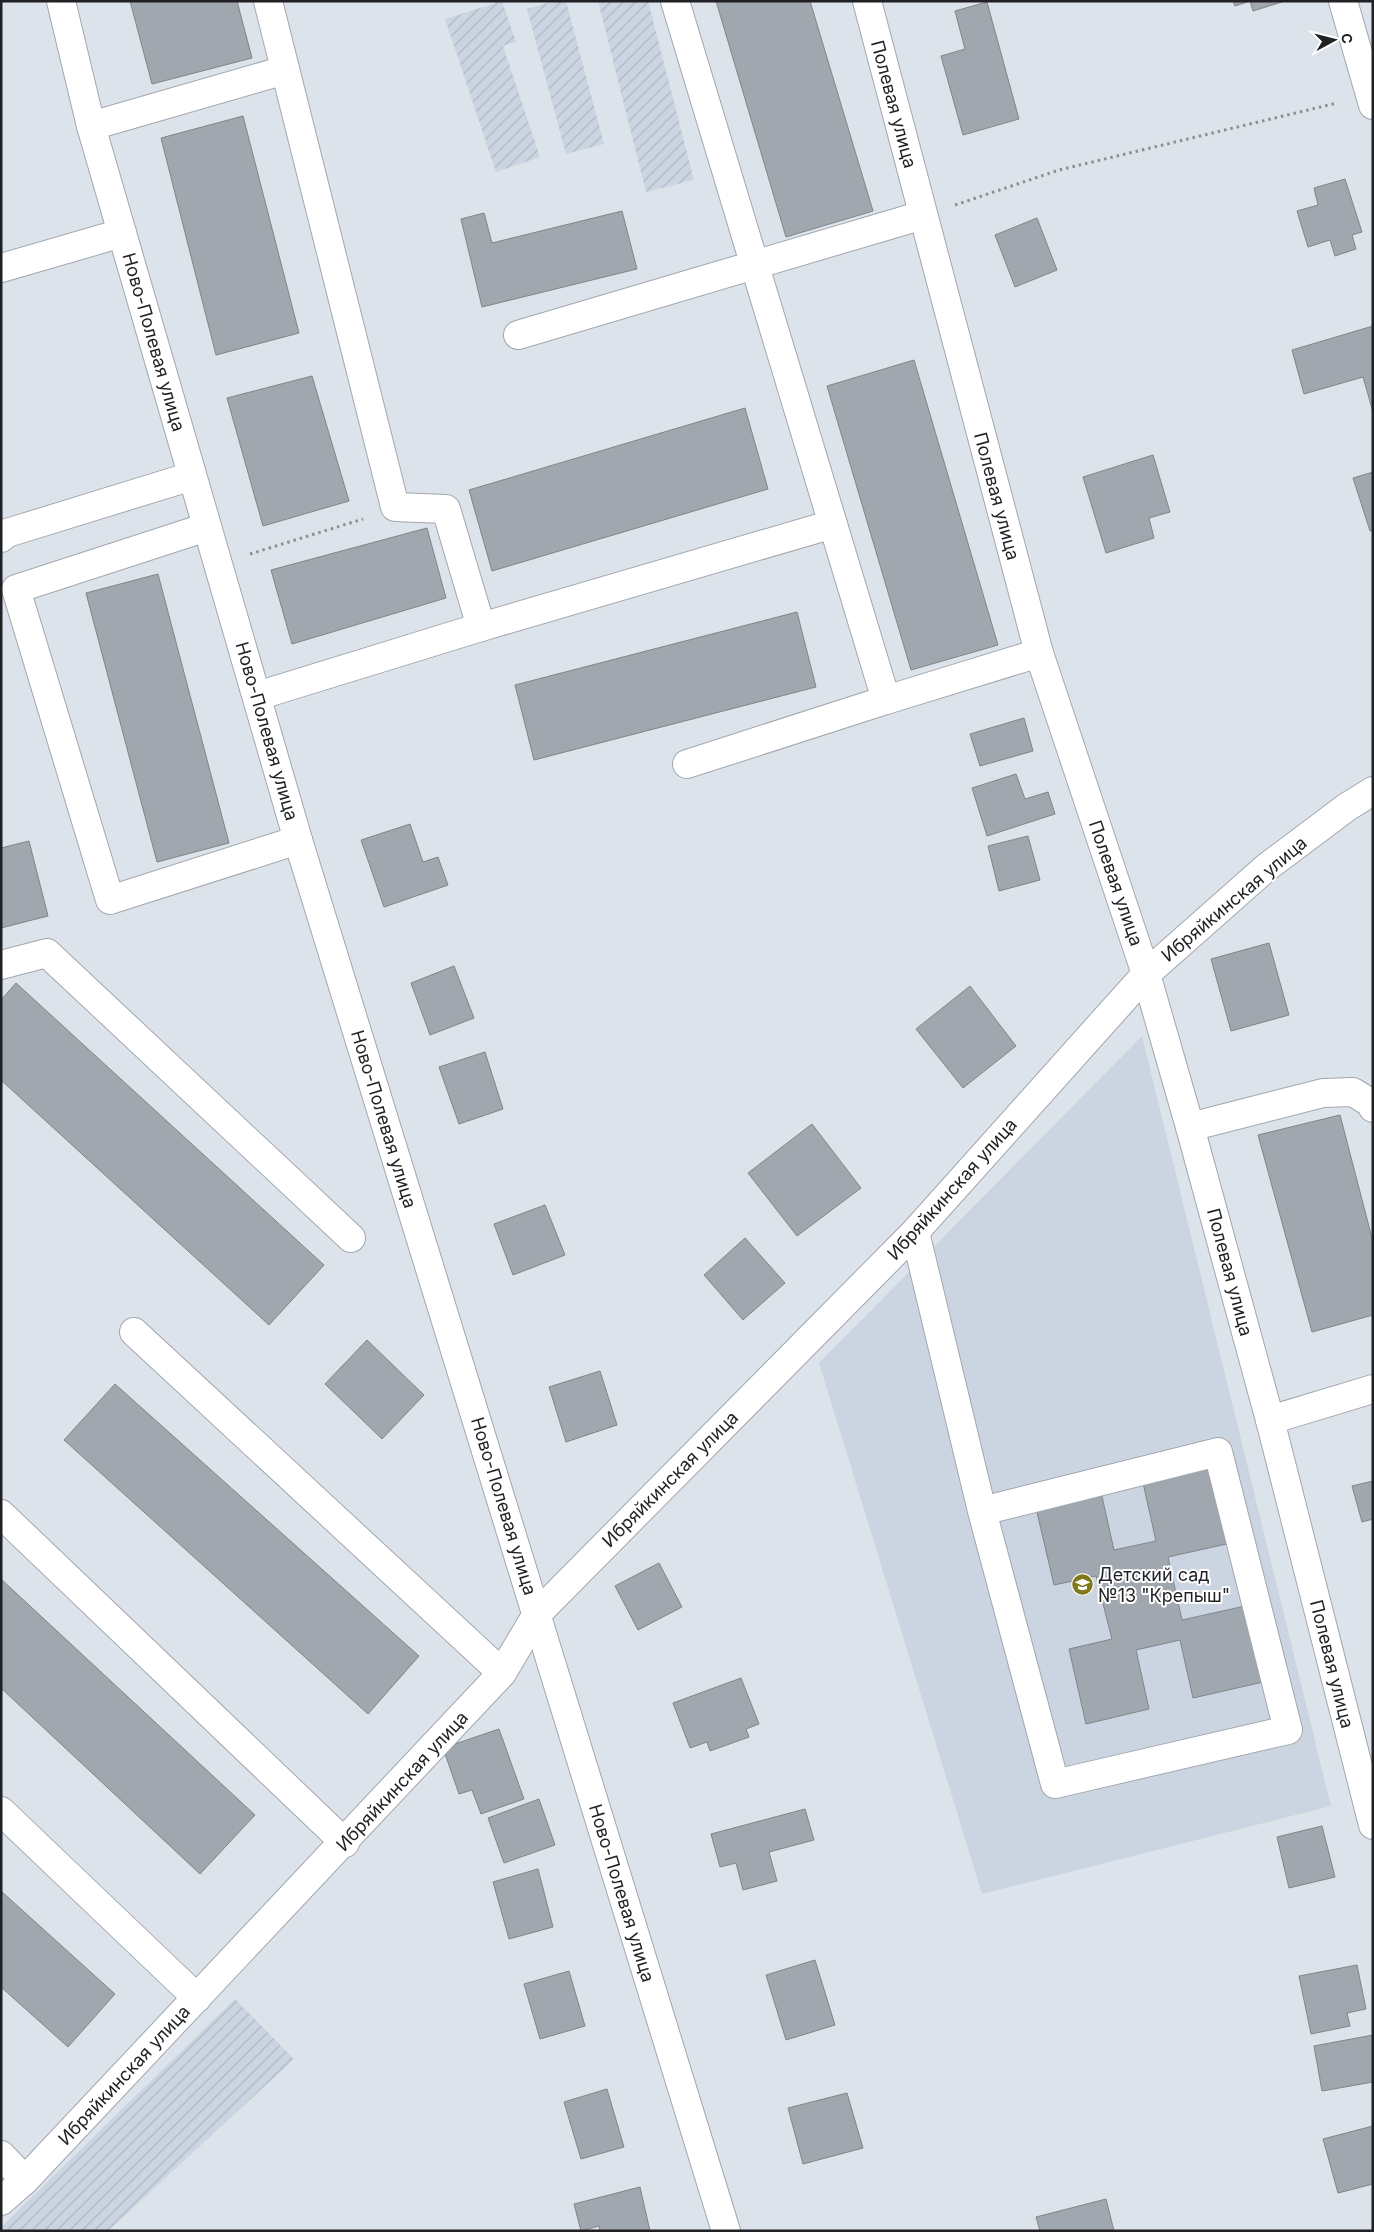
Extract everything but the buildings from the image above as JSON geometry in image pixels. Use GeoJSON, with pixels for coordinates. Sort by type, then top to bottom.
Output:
{"type":"FeatureCollection","features":[{"type":"Feature","properties":{"kind":"street","name":"Ново-Полевая улица"},"geometry":{"type":"LineString","coordinates":[[61,1],[91,126],[298,840],[726,2231]]}},
{"type":"Feature","properties":{"kind":"street"},"geometry":{"type":"LineString","coordinates":[[268,1],[395,507],[446,509],[482,627]]}},
{"type":"Feature","properties":{"kind":"street"},"geometry":{"type":"LineString","coordinates":[[675,1],[886,700]]}},
{"type":"Feature","properties":{"kind":"street","name":"Полевая улица"},"geometry":{"type":"LineString","coordinates":[[867,1],[1039,653],[1146,974],[1190,1127],[1270,1420],[1373,1825]]}},
{"type":"Feature","properties":{"kind":"street"},"geometry":{"type":"LineString","coordinates":[[1343,1],[1371,100]]}},
{"type":"Feature","properties":{"kind":"street"},"geometry":{"type":"LineString","coordinates":[[91,126],[285,70]]}},
{"type":"Feature","properties":{"kind":"street"},"geometry":{"type":"LineString","coordinates":[[518,335],[924,215]]}},
{"type":"Feature","properties":{"kind":"street"},"geometry":{"type":"LineString","coordinates":[[1,268],[122,233]]}},
{"type":"Feature","properties":{"kind":"street"},"geometry":{"type":"LineString","coordinates":[[1,538],[8,532],[192,476]]}},
{"type":"Feature","properties":{"kind":"street"},"geometry":{"type":"LineString","coordinates":[[257,696],[482,627],[833,524]]}},
{"type":"Feature","properties":{"kind":"street"},"geometry":{"type":"LineString","coordinates":[[207,527],[16,589],[110,900],[298,840]]}},
{"type":"Feature","properties":{"kind":"street"},"geometry":{"type":"LineString","coordinates":[[687,764],[1039,653]]}},
{"type":"Feature","properties":{"kind":"street","name":"Ибряйкинская улица"},"geometry":{"type":"LineString","coordinates":[[1,2201],[25,2180],[502,1674],[537,1614],[915,1232],[1146,974],[1267,867],[1347,807],[1373,791]]}},
{"type":"Feature","properties":{"kind":"street"},"geometry":{"type":"LineString","coordinates":[[1,965],[47,953],[351,1238]]}},
{"type":"Feature","properties":{"kind":"street"},"geometry":{"type":"LineString","coordinates":[[1190,1127],[1323,1093],[1353,1092],[1372,1104],[1373,1108]]}},
{"type":"Feature","properties":{"kind":"street"},"geometry":{"type":"LineString","coordinates":[[915,1232],[982,1511],[1054,1784],[1288,1730],[1218,1452],[982,1511]]}},
{"type":"Feature","properties":{"kind":"street"},"geometry":{"type":"LineString","coordinates":[[134,1332],[502,1674]]}},
{"type":"Feature","properties":{"kind":"street"},"geometry":{"type":"LineString","coordinates":[[1270,1420],[1373,1389]]}},
{"type":"Feature","properties":{"kind":"street"},"geometry":{"type":"LineString","coordinates":[[1,1514],[344,1843]]}},
{"type":"Feature","properties":{"kind":"street"},"geometry":{"type":"LineString","coordinates":[[1,1811],[197,1998]]}},
{"type":"Feature","properties":{"kind":"street"},"geometry":{"type":"LineString","coordinates":[[1,2155],[25,2180]]}},
{"type":"Feature","properties":{"kind":"path"},"geometry":{"type":"LineString","coordinates":[[924,215],[1059,170],[1371,100]]}},
{"type":"Feature","properties":{"kind":"path"},"geometry":{"type":"LineString","coordinates":[[218,564],[395,507]]}},
{"type":"Feature","properties":{"kind":"shaded area"},"geometry":{"type":"Polygon","coordinates":[[[502,1],[516,42],[503,46],[540,157],[496,172],[445,19],[502,1]]]}},
{"type":"Feature","properties":{"kind":"shaded area"},"geometry":{"type":"Polygon","coordinates":[[[555,1],[566,1],[604,144],[566,154],[527,9],[555,1]]]}},
{"type":"Feature","properties":{"kind":"shaded area"},"geometry":{"type":"Polygon","coordinates":[[[598,1],[648,1],[694,180],[646,192],[598,1]]]}},
{"type":"Feature","properties":{"kind":"shaded area","name":"Детский сад №13 \"Крепыш\""},"geometry":{"type":"Polygon","coordinates":[[[1142,1036],[1331,1806],[982,1894],[819,1363],[1142,1036]]]}},
{"type":"Feature","properties":{"kind":"shaded area"},"geometry":{"type":"Polygon","coordinates":[[[235,1999],[294,2059],[108,2231],[1,2231],[1,2227],[235,1999]]]}},
{"type":"Feature","properties":{"kind":"place","name":"Детский сад №13 \"Крепыш\""},"geometry":{"type":"Point","coordinates":[1082,1584]}}]}
